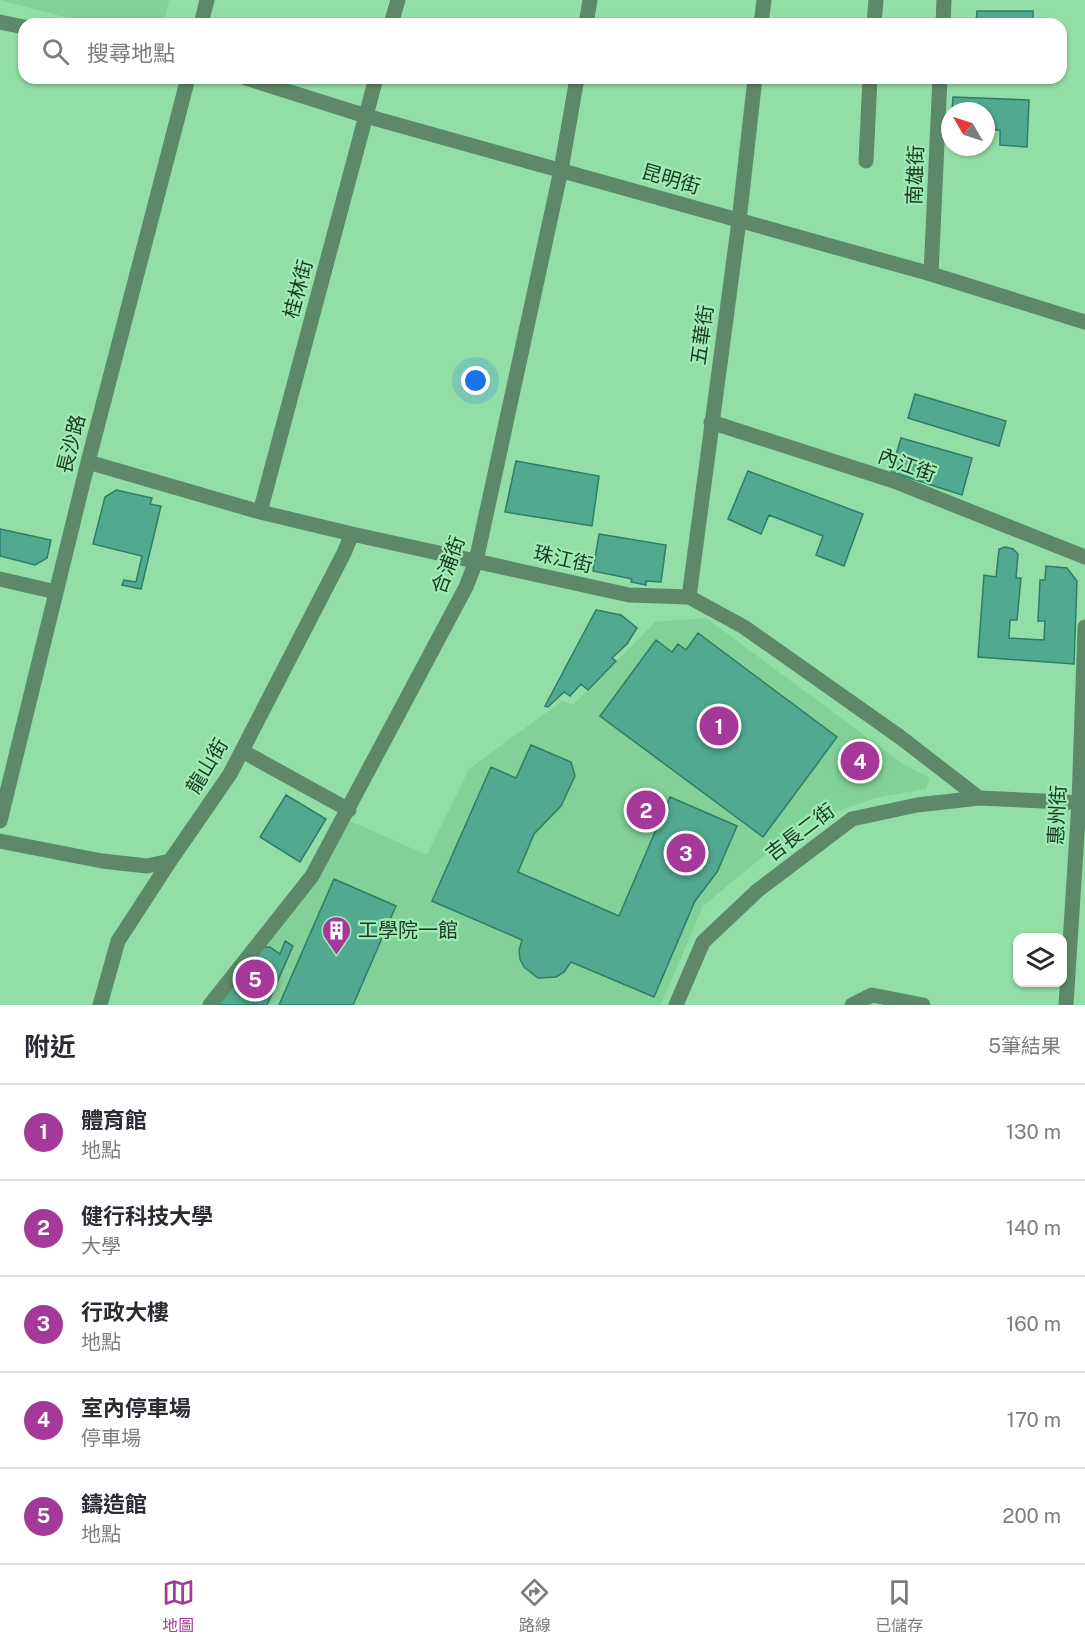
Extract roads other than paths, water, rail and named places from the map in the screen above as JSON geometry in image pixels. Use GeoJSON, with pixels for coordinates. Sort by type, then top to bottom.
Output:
{"type":"FeatureCollection","features":[{"type":"Feature","properties":{"kind":"street"},"geometry":{"type":"LineString","coordinates":[[202,18],[207,0]]}},
{"type":"Feature","properties":{"kind":"street"},"geometry":{"type":"LineString","coordinates":[[393,18],[398,0]]}},
{"type":"Feature","properties":{"kind":"street"},"geometry":{"type":"LineString","coordinates":[[587,18],[590,0]]}},
{"type":"Feature","properties":{"kind":"street"},"geometry":{"type":"LineString","coordinates":[[762,18],[764,0]]}},
{"type":"Feature","properties":{"kind":"street"},"geometry":{"type":"LineString","coordinates":[[874,18],[876,0]]}},
{"type":"Feature","properties":{"kind":"street"},"geometry":{"type":"LineString","coordinates":[[943,18],[944,0]]}},
{"type":"Feature","properties":{"kind":"street"},"geometry":{"type":"LineString","coordinates":[[0,22],[18,26]]}},
{"type":"Feature","properties":{"kind":"street","name":"長沙路"},"geometry":{"type":"LineString","coordinates":[[0,821],[88,462],[186,84]]}},
{"type":"Feature","properties":{"kind":"street","name":"昆明街"},"geometry":{"type":"LineString","coordinates":[[265,84],[366,116],[931,274],[1085,322]]}},
{"type":"Feature","properties":{"kind":"street","name":"桂林街"},"geometry":{"type":"LineString","coordinates":[[260,512],[374,84]]}},
{"type":"Feature","properties":{"kind":"street","name":"合浦街"},"geometry":{"type":"LineString","coordinates":[[210,1005],[312,876],[466,587],[476,561],[561,170],[576,84]]}},
{"type":"Feature","properties":{"kind":"street","name":"五華街"},"geometry":{"type":"LineString","coordinates":[[689,597],[739,221],[754,84]]}},
{"type":"Feature","properties":{"kind":"street"},"geometry":{"type":"LineString","coordinates":[[866,161],[870,84]]}},
{"type":"Feature","properties":{"kind":"street","name":"南雄街"},"geometry":{"type":"LineString","coordinates":[[931,274],[940,84]]}},
{"type":"Feature","properties":{"kind":"street","name":"內江街"},"geometry":{"type":"LineString","coordinates":[[711,422],[894,481],[1085,557]]}},
{"type":"Feature","properties":{"kind":"street","name":"珠江街"},"geometry":{"type":"LineString","coordinates":[[88,462],[260,512],[352,534],[629,595],[689,597],[744,627],[900,737],[979,798]]}},
{"type":"Feature","properties":{"kind":"street","name":"龍山街"},"geometry":{"type":"LineString","coordinates":[[100,1005],[118,940],[230,774],[352,534]]}},
{"type":"Feature","properties":{"kind":"street"},"geometry":{"type":"LineString","coordinates":[[0,579],[56,592]]}},
{"type":"Feature","properties":{"kind":"street","name":"惠州街"},"geometry":{"type":"LineString","coordinates":[[1066,1005],[1082,803],[1085,627]]}},
{"type":"Feature","properties":{"kind":"street"},"geometry":{"type":"LineString","coordinates":[[242,751],[349,810]]}},
{"type":"Feature","properties":{"kind":"street","name":"吉長二街"},"geometry":{"type":"LineString","coordinates":[[676,1005],[703,942],[757,891],[852,819],[917,805],[979,798],[1082,803]]}},
{"type":"Feature","properties":{"kind":"street"},"geometry":{"type":"LineString","coordinates":[[0,841],[102,861],[147,866],[170,861]]}},
{"type":"Feature","properties":{"kind":"street"},"geometry":{"type":"LineString","coordinates":[[852,1005],[873,995],[923,1005]]}},
{"type":"Feature","properties":{"kind":"place","name":"體育館"},"geometry":{"type":"Point","coordinates":[719,726]}},
{"type":"Feature","properties":{"kind":"place","name":"室內停車場"},"geometry":{"type":"Point","coordinates":[860,761]}},
{"type":"Feature","properties":{"kind":"place","name":"健行科技大學"},"geometry":{"type":"Point","coordinates":[646,810]}},
{"type":"Feature","properties":{"kind":"place","name":"行政大樓"},"geometry":{"type":"Point","coordinates":[686,853]}},
{"type":"Feature","properties":{"kind":"place","name":"工學院一館"},"geometry":{"type":"Point","coordinates":[337,956]}},
{"type":"Feature","properties":{"kind":"place","name":"鑄造館"},"geometry":{"type":"Point","coordinates":[255,979]}}]}
